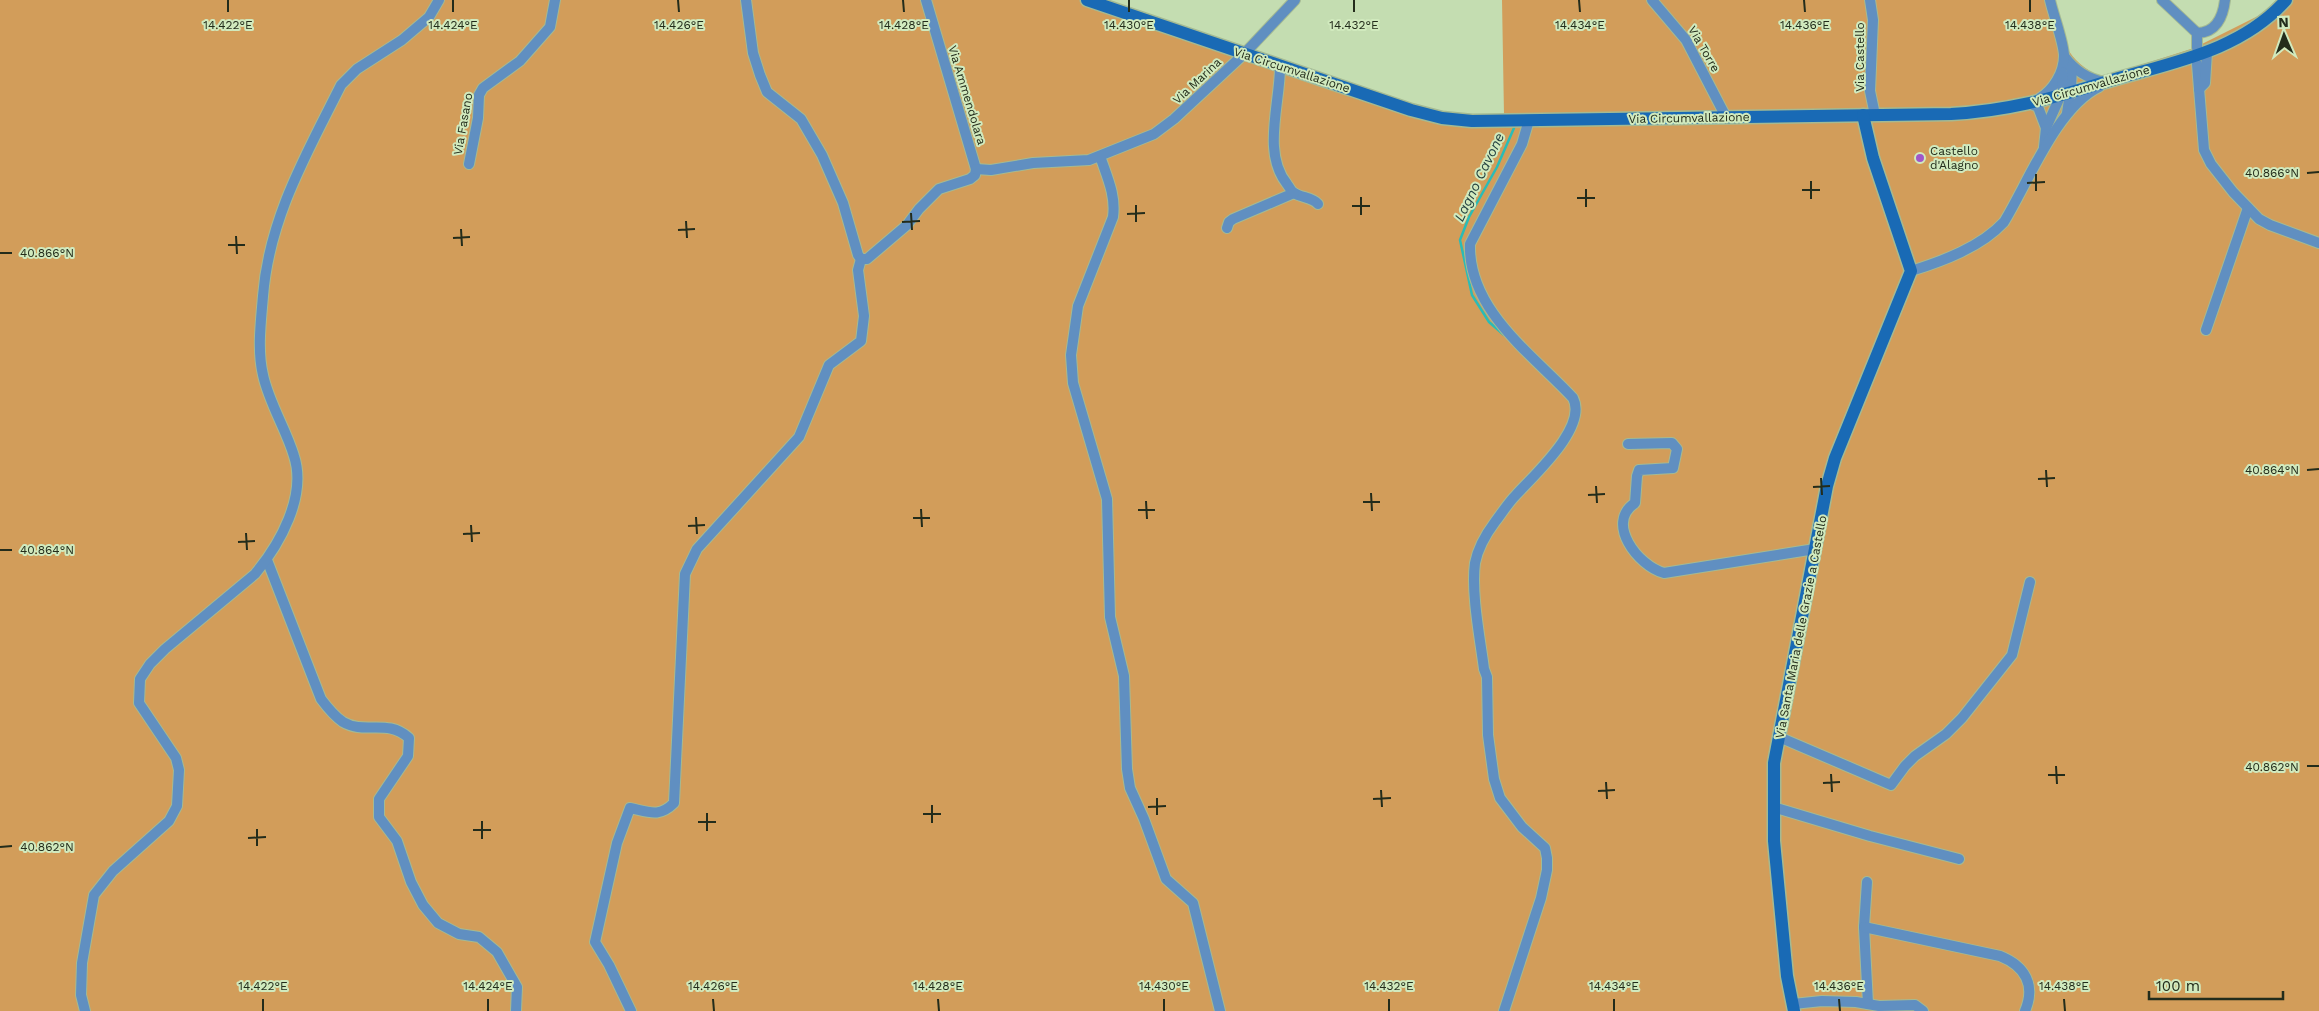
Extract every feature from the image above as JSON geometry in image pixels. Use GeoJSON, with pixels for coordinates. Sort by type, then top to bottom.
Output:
{"type":"FeatureCollection","features":[{"type":"Feature","properties":{"kind":"main road","name":"Via Circumvallazione"},"geometry":{"type":"LineString","coordinates":[[1087,0],[1280,67],[1412,110],[1442,118],[1472,121],[1970,113],[2065,96],[2202,50],[2227,44],[2261,24],[2286,0]]}},
{"type":"Feature","properties":{"kind":"main road"},"geometry":{"type":"LineString","coordinates":[[1869,115],[1874,158],[1911,271]]}},
{"type":"Feature","properties":{"kind":"main road","name":"Via Santa Maria delle Grazie a Castello"},"geometry":{"type":"LineString","coordinates":[[1793,1007],[1783,935],[1774,841],[1774,763],[1827,486],[1835,458],[1911,271]]}},
{"type":"Feature","properties":{"kind":"street"},"geometry":{"type":"LineString","coordinates":[[85,1011],[81,995],[82,963],[94,895],[113,871],[169,821],[177,806],[179,770],[176,758],[139,703],[140,679],[150,664],[238,590],[267,560],[288,523],[294,504],[296,486],[295,458],[263,377],[260,360],[263,293],[272,238],[282,206],[341,85],[357,69],[402,40],[428,17],[439,0]]}},
{"type":"Feature","properties":{"kind":"street","name":"Via Fasano"},"geometry":{"type":"LineString","coordinates":[[470,164],[478,118],[479,95],[483,88],[520,61],[550,28],[555,0]]}},
{"type":"Feature","properties":{"kind":"street"},"geometry":{"type":"LineString","coordinates":[[631,1011],[595,942],[617,843],[630,808],[653,813],[665,812],[674,803],[685,574],[697,549],[799,437],[829,365],[861,341],[864,316],[858,270],[861,259],[858,255],[843,203],[822,155],[801,119],[767,92],[753,53],[746,0]]}},
{"type":"Feature","properties":{"kind":"street","name":"Via Ammendolara"},"geometry":{"type":"LineString","coordinates":[[926,0],[976,169]]}},
{"type":"Feature","properties":{"kind":"street","name":"Via Marina"},"geometry":{"type":"LineString","coordinates":[[1100,156],[1154,134],[1174,119],[1244,54],[1296,0]]}},
{"type":"Feature","properties":{"kind":"street","name":"Via Torre"},"geometry":{"type":"LineString","coordinates":[[1652,0],[1686,40],[1726,117]]}},
{"type":"Feature","properties":{"kind":"street","name":"Via Castello"},"geometry":{"type":"LineString","coordinates":[[1869,115],[1873,20],[1870,0]]}},
{"type":"Feature","properties":{"kind":"street"},"geometry":{"type":"LineString","coordinates":[[2050,0],[2067,68],[2063,90],[2067,114]]}},
{"type":"Feature","properties":{"kind":"street"},"geometry":{"type":"LineString","coordinates":[[2162,0],[2197,33],[2202,50],[2205,83],[2199,89]]}},
{"type":"Feature","properties":{"kind":"street"},"geometry":{"type":"LineString","coordinates":[[2197,33],[2205,33],[2214,28],[2224,13],[2225,0]]}},
{"type":"Feature","properties":{"kind":"street"},"geometry":{"type":"LineString","coordinates":[[2197,64],[2203,144],[2206,157],[2248,208],[2270,225],[2319,242]]}},
{"type":"Feature","properties":{"kind":"street"},"geometry":{"type":"LineString","coordinates":[[1280,67],[1274,162],[1294,193],[1318,204]]}},
{"type":"Feature","properties":{"kind":"street"},"geometry":{"type":"LineString","coordinates":[[2067,68],[2088,78],[2108,82]]}},
{"type":"Feature","properties":{"kind":"street"},"geometry":{"type":"LineString","coordinates":[[2028,104],[2049,93],[2067,68]]}},
{"type":"Feature","properties":{"kind":"street"},"geometry":{"type":"LineString","coordinates":[[1911,271],[1985,240],[1995,232],[2008,215],[2043,152],[2067,114],[2091,91],[2108,82]]}},
{"type":"Feature","properties":{"kind":"street"},"geometry":{"type":"LineString","coordinates":[[2043,152],[2046,128],[2065,96]]}},
{"type":"Feature","properties":{"kind":"street"},"geometry":{"type":"LineString","coordinates":[[2028,104],[2038,107],[2046,128]]}},
{"type":"Feature","properties":{"kind":"street"},"geometry":{"type":"LineString","coordinates":[[1504,1011],[1541,898],[1547,870],[1547,858],[1545,848],[1522,827],[1500,798],[1494,779],[1488,735],[1487,677],[1484,669],[1475,581],[1476,562],[1481,543],[1494,524],[1515,496],[1556,452],[1565,439],[1576,408],[1573,398],[1511,338],[1488,307],[1469,256],[1470,244],[1522,144],[1524,120]]}},
{"type":"Feature","properties":{"kind":"street"},"geometry":{"type":"LineString","coordinates":[[861,259],[867,259],[878,251],[907,225],[919,209],[940,189],[970,179],[975,175],[976,169],[991,170],[1033,163],[1068,162],[1100,156],[1113,192],[1115,203],[1113,217],[1078,306],[1071,355],[1073,383],[1104,482],[1107,499],[1110,617],[1124,676],[1127,769],[1130,788],[1144,819],[1166,879],[1193,902],[1220,1011]]}},
{"type":"Feature","properties":{"kind":"street"},"geometry":{"type":"LineString","coordinates":[[1227,228],[1233,218],[1294,193]]}},
{"type":"Feature","properties":{"kind":"street"},"geometry":{"type":"LineString","coordinates":[[2206,330],[2234,244],[2248,208]]}},
{"type":"Feature","properties":{"kind":"street"},"geometry":{"type":"LineString","coordinates":[[1628,444],[1672,444],[1677,449],[1673,468],[1640,470],[1637,476],[1635,503],[1628,507],[1625,512],[1624,536],[1648,566],[1664,573],[1815,549]]}},
{"type":"Feature","properties":{"kind":"street"},"geometry":{"type":"LineString","coordinates":[[267,560],[321,699],[333,714],[344,722],[363,727],[388,727],[400,730],[409,738],[408,756],[380,799],[378,817],[397,841],[411,882],[423,905],[438,922],[459,934],[479,937],[497,952],[517,987],[516,1011]]}},
{"type":"Feature","properties":{"kind":"street"},"geometry":{"type":"LineString","coordinates":[[1779,737],[1891,785],[1915,756],[1946,734],[1962,718],[2012,655],[2030,582]]}},
{"type":"Feature","properties":{"kind":"street"},"geometry":{"type":"LineString","coordinates":[[1773,807],[1870,836],[1958,859]]}},
{"type":"Feature","properties":{"kind":"street"},"geometry":{"type":"LineString","coordinates":[[1867,882],[1864,927],[1868,1004]]}},
{"type":"Feature","properties":{"kind":"street"},"geometry":{"type":"LineString","coordinates":[[1864,927],[1981,951],[2010,960],[2027,978],[2030,999],[2025,1011]]}},
{"type":"Feature","properties":{"kind":"street"},"geometry":{"type":"LineString","coordinates":[[1793,1007],[1822,1001],[1879,1006],[1915,1005],[1923,1011]]}},
{"type":"Feature","properties":{"kind":"shaded area"},"geometry":{"type":"Polygon","coordinates":[[[0,0],[1094,0],[1278,63],[1441,113],[1504,115],[1502,0],[2053,0],[2059,27],[2067,47],[2081,64],[2105,79],[2106,76],[2194,48],[2266,12],[2277,0],[2319,0],[2319,1011],[0,1011],[0,0]]]}},
{"type":"Feature","properties":{"kind":"waterway","name":"Lagno Cavone"},"geometry":{"type":"LineString","coordinates":[[1504,335],[1489,322],[1472,295],[1460,240],[1469,217],[1497,167],[1514,128]]}},
{"type":"Feature","properties":{"kind":"place","name":"Castello d'Alagno"},"geometry":{"type":"Point","coordinates":[1920,158]}}]}
